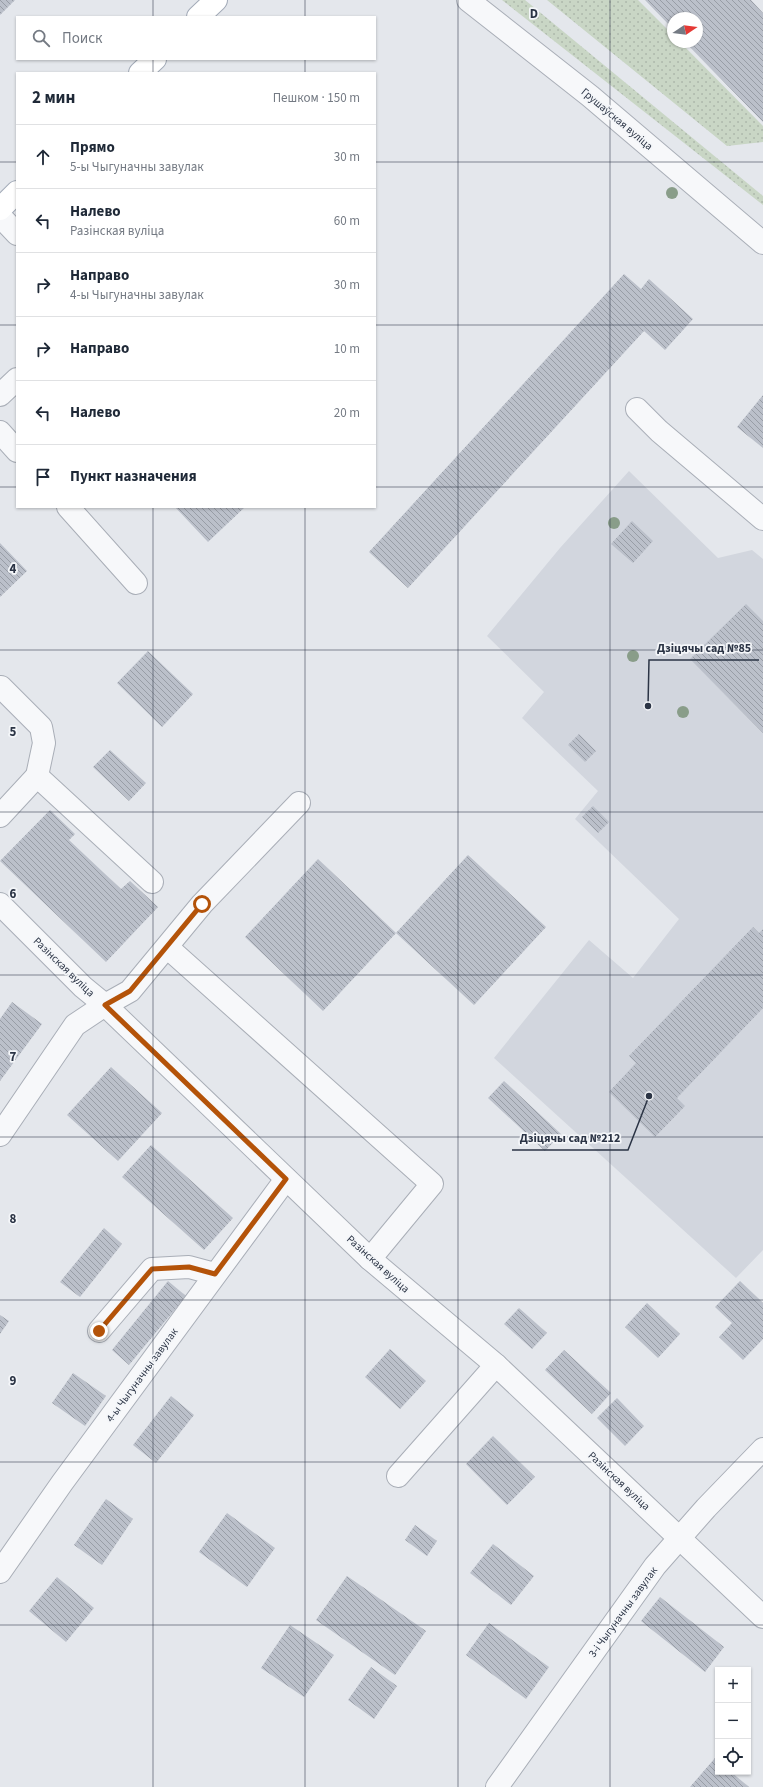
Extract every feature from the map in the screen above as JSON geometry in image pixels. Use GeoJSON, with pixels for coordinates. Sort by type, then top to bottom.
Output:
{"type":"FeatureCollection","features":[{"type":"Feature","properties":{"kind":"main road"},"geometry":{"type":"LineString","coordinates":[[199,16],[216,0]]}},
{"type":"Feature","properties":{"kind":"main road"},"geometry":{"type":"LineString","coordinates":[[141,72],[154,60]]}},
{"type":"Feature","properties":{"kind":"main road"},"geometry":{"type":"LineString","coordinates":[[0,209],[16,193]]}},
{"type":"Feature","properties":{"kind":"street","name":"Грушаўская вуліца"},"geometry":{"type":"LineString","coordinates":[[468,0],[590,96],[763,243]]}},
{"type":"Feature","properties":{"kind":"street"},"geometry":{"type":"LineString","coordinates":[[0,216],[16,233]]}},
{"type":"Feature","properties":{"kind":"street"},"geometry":{"type":"LineString","coordinates":[[0,396],[16,381]]}},
{"type":"Feature","properties":{"kind":"street"},"geometry":{"type":"LineString","coordinates":[[637,409],[659,431],[763,519]]}},
{"type":"Feature","properties":{"kind":"street"},"geometry":{"type":"LineString","coordinates":[[0,432],[16,450]]}},
{"type":"Feature","properties":{"kind":"street"},"geometry":{"type":"LineString","coordinates":[[69,508],[136,582]]}},
{"type":"Feature","properties":{"kind":"street"},"geometry":{"type":"LineString","coordinates":[[0,816],[37,776],[44,743],[41,727],[1,687]]}},
{"type":"Feature","properties":{"kind":"street"},"geometry":{"type":"LineString","coordinates":[[37,776],[152,882]]}},
{"type":"Feature","properties":{"kind":"street"},"geometry":{"type":"LineString","coordinates":[[3,1124],[75,1025],[105,1005],[130,991],[202,904],[299,803]]}},
{"type":"Feature","properties":{"kind":"street","name":"Разінская вуліца"},"geometry":{"type":"LineString","coordinates":[[0,904],[83,987],[105,1005],[370,1259],[496,1365],[680,1538],[760,1609]]}},
{"type":"Feature","properties":{"kind":"street"},"geometry":{"type":"LineString","coordinates":[[167,947],[432,1184],[370,1259]]}},
{"type":"Feature","properties":{"kind":"street","name":"4-ы Чыгуначны завулак"},"geometry":{"type":"LineString","coordinates":[[0,1572],[62,1483],[286,1179]]}},
{"type":"Feature","properties":{"kind":"street"},"geometry":{"type":"LineString","coordinates":[[99,1331],[152,1269],[189,1267],[215,1274]]}},
{"type":"Feature","properties":{"kind":"street"},"geometry":{"type":"LineString","coordinates":[[398,1476],[496,1365]]}},
{"type":"Feature","properties":{"kind":"street","name":"3-і Чыгуначны завулак"},"geometry":{"type":"LineString","coordinates":[[497,1787],[655,1566],[706,1508],[763,1449]]}},
{"type":"Feature","properties":{"kind":"shaded area"},"geometry":{"type":"Polygon","coordinates":[[[629,471],[718,558],[752,550],[763,559],[763,1250],[736,1278],[494,1058],[589,940],[633,978],[679,919],[575,819],[598,791],[522,718],[544,692],[487,636],[560,548],[629,471]]]}},
{"type":"Feature","properties":{"kind":"green space"},"geometry":{"type":"Polygon","coordinates":[[[502,0],[525,0],[763,196],[763,205],[502,0]]]}},
{"type":"Feature","properties":{"kind":"green space"},"geometry":{"type":"Polygon","coordinates":[[[547,0],[638,0],[667,29],[667,48],[686,48],[763,126],[763,142],[727,146],[547,0]]]}},
{"type":"Feature","properties":{"kind":"building"},"geometry":{"type":"Polygon","coordinates":[[[0,0],[15,0],[0,15],[0,0]]]}},
{"type":"Feature","properties":{"kind":"building"},"geometry":{"type":"Polygon","coordinates":[[[645,0],[751,0],[763,13],[763,122],[691,48],[703,48],[703,12],[667,12],[667,23],[645,0]]]}},
{"type":"Feature","properties":{"kind":"building"},"geometry":{"type":"Polygon","coordinates":[[[624,274],[641,289],[649,279],[693,319],[665,350],[644,331],[408,588],[369,552],[624,274]]]}},
{"type":"Feature","properties":{"kind":"building"},"geometry":{"type":"Polygon","coordinates":[[[763,395],[763,448],[737,427],[763,395]]]}},
{"type":"Feature","properties":{"kind":"building"},"geometry":{"type":"Polygon","coordinates":[[[176,508],[244,508],[208,542],[176,508]]]}},
{"type":"Feature","properties":{"kind":"building"},"geometry":{"type":"Polygon","coordinates":[[[632,521],[653,541],[633,563],[611,544],[632,521]]]}},
{"type":"Feature","properties":{"kind":"building"},"geometry":{"type":"Polygon","coordinates":[[[0,543],[27,571],[0,597],[0,543]]]}},
{"type":"Feature","properties":{"kind":"building"},"geometry":{"type":"Polygon","coordinates":[[[746,604],[763,621],[763,733],[690,659],[746,604]]]}},
{"type":"Feature","properties":{"kind":"building"},"geometry":{"type":"Polygon","coordinates":[[[148,651],[193,694],[162,727],[117,683],[148,651]]]}},
{"type":"Feature","properties":{"kind":"building"},"geometry":{"type":"Polygon","coordinates":[[[579,734],[596,751],[585,762],[568,745],[579,734]]]}},
{"type":"Feature","properties":{"kind":"building"},"geometry":{"type":"Polygon","coordinates":[[[110,750],[146,783],[129,801],[93,767],[110,750]]]}},
{"type":"Feature","properties":{"kind":"building"},"geometry":{"type":"Polygon","coordinates":[[[593,806],[609,822],[598,833],[582,817],[593,806]]]}},
{"type":"Feature","properties":{"kind":"building"},"geometry":{"type":"Polygon","coordinates":[[[50,810],[75,834],[69,840],[121,889],[130,881],[158,907],[106,962],[0,861],[50,810]]]}},
{"type":"Feature","properties":{"kind":"building"},"geometry":{"type":"Polygon","coordinates":[[[468,855],[546,927],[474,1005],[396,933],[468,855]]]}},
{"type":"Feature","properties":{"kind":"building"},"geometry":{"type":"Polygon","coordinates":[[[318,859],[396,933],[323,1011],[245,937],[318,859]]]}},
{"type":"Feature","properties":{"kind":"building"},"geometry":{"type":"Polygon","coordinates":[[[753,927],[759,933],[763,929],[763,1008],[677,1098],[685,1106],[655,1137],[609,1092],[636,1063],[629,1056],[753,927]]]}},
{"type":"Feature","properties":{"kind":"building"},"geometry":{"type":"Polygon","coordinates":[[[12,1002],[42,1024],[0,1081],[0,1019],[12,1002]]]}},
{"type":"Feature","properties":{"kind":"building"},"geometry":{"type":"Polygon","coordinates":[[[111,1067],[162,1113],[118,1161],[67,1115],[111,1067]]]}},
{"type":"Feature","properties":{"kind":"building"},"geometry":{"type":"Polygon","coordinates":[[[504,1081],[561,1134],[545,1151],[488,1098],[504,1081]]]}},
{"type":"Feature","properties":{"kind":"building"},"geometry":{"type":"Polygon","coordinates":[[[151,1145],[233,1218],[204,1250],[122,1177],[151,1145]]]}},
{"type":"Feature","properties":{"kind":"building"},"geometry":{"type":"Polygon","coordinates":[[[104,1228],[122,1244],[80,1297],[60,1282],[104,1228]]]}},
{"type":"Feature","properties":{"kind":"building"},"geometry":{"type":"Polygon","coordinates":[[[168,1281],[186,1296],[129,1365],[112,1350],[168,1281]]]}},
{"type":"Feature","properties":{"kind":"building"},"geometry":{"type":"Polygon","coordinates":[[[740,1281],[763,1303],[763,1339],[743,1360],[719,1337],[732,1323],[715,1307],[740,1281]]]}},
{"type":"Feature","properties":{"kind":"building"},"geometry":{"type":"Polygon","coordinates":[[[647,1303],[680,1334],[658,1358],[625,1327],[647,1303]]]}},
{"type":"Feature","properties":{"kind":"building"},"geometry":{"type":"Polygon","coordinates":[[[519,1308],[547,1333],[532,1349],[504,1324],[519,1308]]]}},
{"type":"Feature","properties":{"kind":"building"},"geometry":{"type":"Polygon","coordinates":[[[0,1315],[9,1321],[0,1334],[0,1315]]]}},
{"type":"Feature","properties":{"kind":"building"},"geometry":{"type":"Polygon","coordinates":[[[390,1349],[426,1381],[400,1409],[365,1377],[390,1349]]]}},
{"type":"Feature","properties":{"kind":"building"},"geometry":{"type":"Polygon","coordinates":[[[564,1350],[611,1393],[592,1414],[545,1370],[564,1350]]]}},
{"type":"Feature","properties":{"kind":"building"},"geometry":{"type":"Polygon","coordinates":[[[73,1373],[106,1396],[85,1426],[52,1403],[73,1373]]]}},
{"type":"Feature","properties":{"kind":"building"},"geometry":{"type":"Polygon","coordinates":[[[171,1396],[194,1415],[156,1463],[133,1445],[171,1396]]]}},
{"type":"Feature","properties":{"kind":"building"},"geometry":{"type":"Polygon","coordinates":[[[617,1398],[644,1426],[625,1446],[597,1418],[617,1398]]]}},
{"type":"Feature","properties":{"kind":"building"},"geometry":{"type":"Polygon","coordinates":[[[493,1436],[535,1477],[507,1505],[466,1464],[493,1436]]]}},
{"type":"Feature","properties":{"kind":"building"},"geometry":{"type":"Polygon","coordinates":[[[106,1499],[133,1519],[102,1565],[74,1545],[106,1499]]]}},
{"type":"Feature","properties":{"kind":"building"},"geometry":{"type":"Polygon","coordinates":[[[227,1513],[275,1548],[247,1587],[199,1552],[227,1513]]]}},
{"type":"Feature","properties":{"kind":"building"},"geometry":{"type":"Polygon","coordinates":[[[415,1525],[437,1541],[427,1556],[405,1540],[415,1525]]]}},
{"type":"Feature","properties":{"kind":"building"},"geometry":{"type":"Polygon","coordinates":[[[493,1544],[534,1576],[511,1605],[470,1573],[493,1544]]]}},
{"type":"Feature","properties":{"kind":"building"},"geometry":{"type":"Polygon","coordinates":[[[347,1576],[426,1631],[395,1675],[316,1620],[347,1576]]]}},
{"type":"Feature","properties":{"kind":"building"},"geometry":{"type":"Polygon","coordinates":[[[57,1577],[94,1608],[66,1642],[29,1611],[57,1577]]]}},
{"type":"Feature","properties":{"kind":"building"},"geometry":{"type":"Polygon","coordinates":[[[660,1597],[724,1647],[705,1672],[641,1621],[660,1597]]]}},
{"type":"Feature","properties":{"kind":"building"},"geometry":{"type":"Polygon","coordinates":[[[489,1623],[549,1667],[526,1699],[466,1655],[489,1623]]]}},
{"type":"Feature","properties":{"kind":"building"},"geometry":{"type":"Polygon","coordinates":[[[290,1625],[334,1655],[304,1697],[261,1668],[290,1625]]]}},
{"type":"Feature","properties":{"kind":"building"},"geometry":{"type":"Polygon","coordinates":[[[371,1667],[397,1686],[374,1719],[348,1700],[371,1667]]]}},
{"type":"Feature","properties":{"kind":"building"},"geometry":{"type":"Polygon","coordinates":[[[715,1758],[715,1775],[735,1775],[749,1787],[690,1787],[715,1758]]]}},
{"type":"Feature","properties":{"kind":"place","name":"Дзіцячы сад №85"},"geometry":{"type":"Point","coordinates":[648,706]}},
{"type":"Feature","properties":{"kind":"place","name":"Дзіцячы сад №212"},"geometry":{"type":"Point","coordinates":[649,1096]}},
{"type":"Feature","properties":{"kind":"route"},"geometry":{"type":"LineString","coordinates":[[99,1331],[152,1269],[189,1267],[215,1274],[286,1179],[105,1005],[130,991],[202,904]]}}]}
